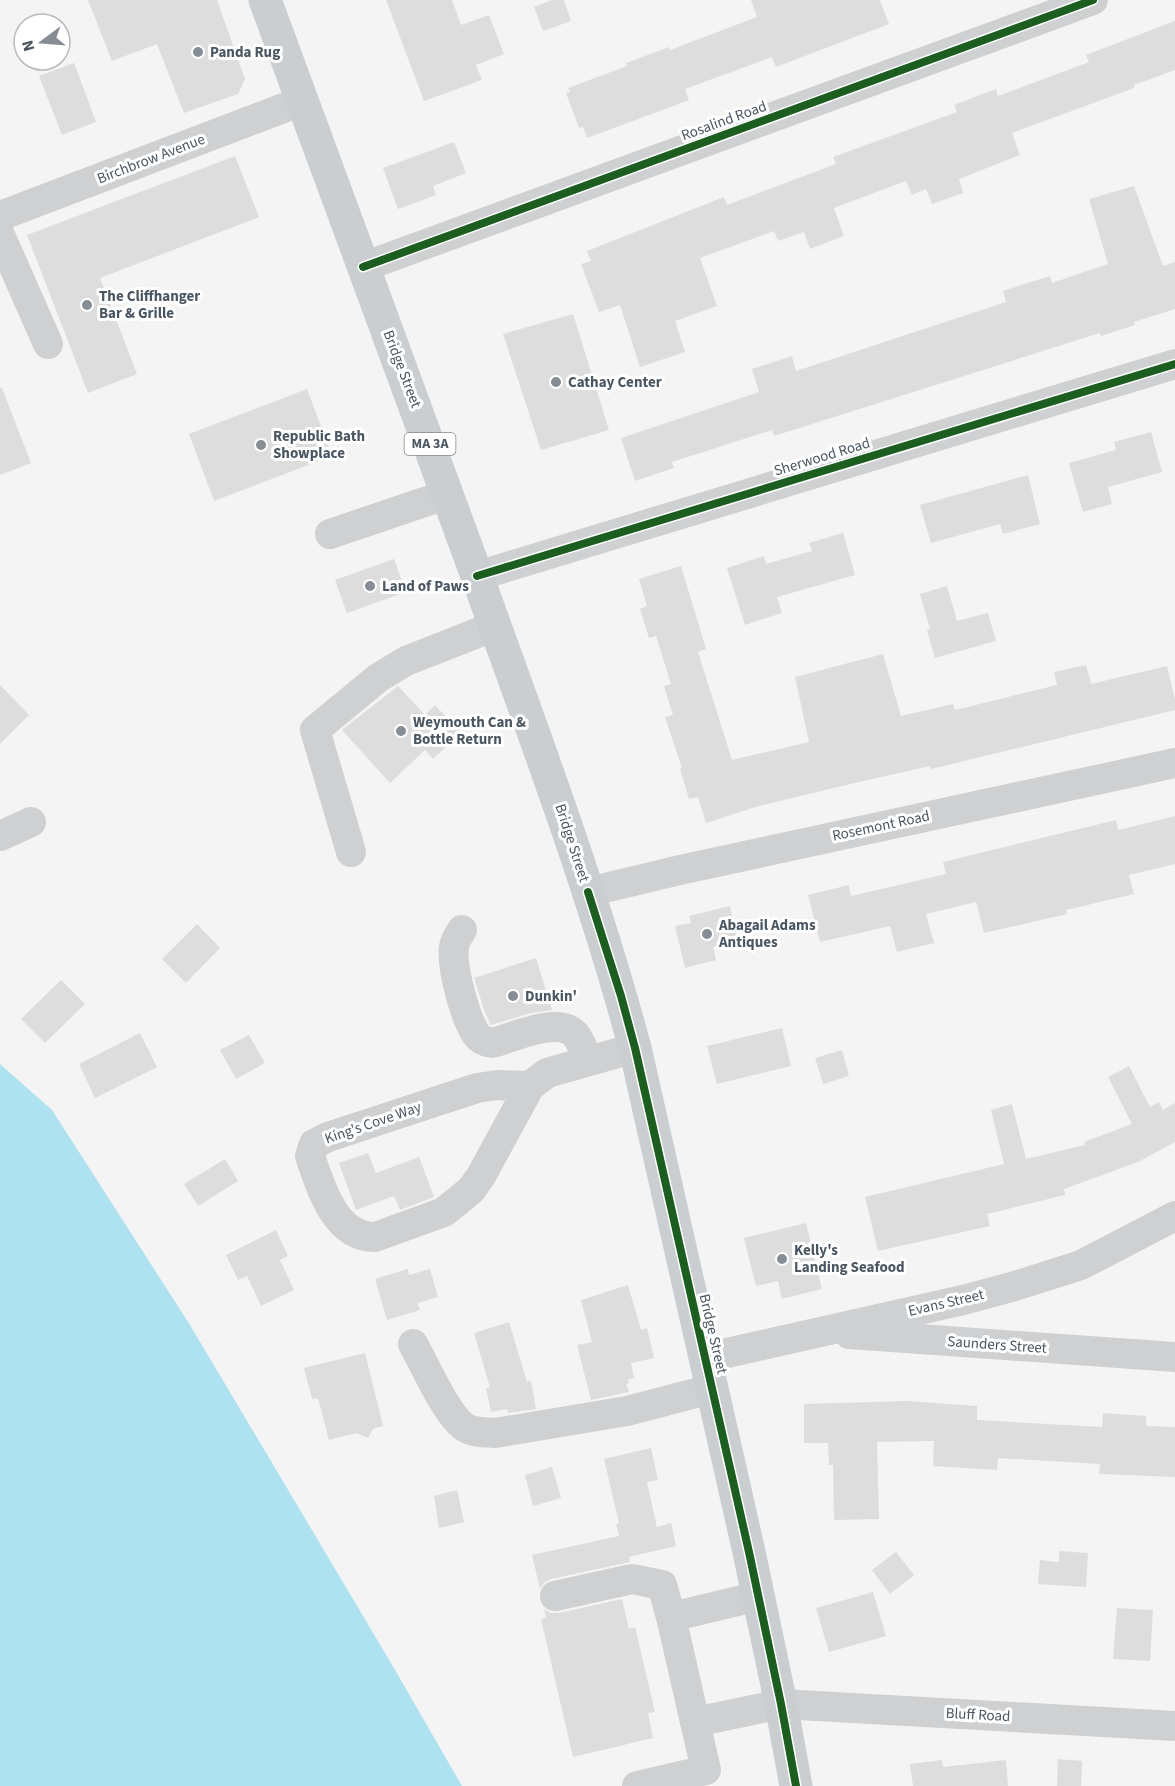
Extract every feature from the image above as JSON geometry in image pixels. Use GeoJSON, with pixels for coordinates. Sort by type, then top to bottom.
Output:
{"type":"FeatureCollection","features":[{"type":"Feature","properties":{"kind":"main road","name":"Bridge Street"},"geometry":{"type":"LineString","coordinates":[[264,0],[448,494],[553,786],[621,996],[759,1596],[796,1786]]}},
{"type":"Feature","properties":{"kind":"street","name":"Rosalind Road"},"geometry":{"type":"LineString","coordinates":[[363,267],[1093,0]]}},
{"type":"Feature","properties":{"kind":"street","name":"Birchbrow Avenue"},"geometry":{"type":"LineString","coordinates":[[0,216],[302,101]]}},
{"type":"Feature","properties":{"kind":"street"},"geometry":{"type":"LineString","coordinates":[[0,235],[48,345]]}},
{"type":"Feature","properties":{"kind":"street","name":"Sherwood Road"},"geometry":{"type":"LineString","coordinates":[[477,576],[1175,364]]}},
{"type":"Feature","properties":{"kind":"street"},"geometry":{"type":"LineString","coordinates":[[330,534],[448,494]]}},
{"type":"Feature","properties":{"kind":"street"},"geometry":{"type":"LineString","coordinates":[[351,852],[315,730],[378,678],[406,661],[495,626]]}},
{"type":"Feature","properties":{"kind":"street","name":"Rosemont Road"},"geometry":{"type":"LineString","coordinates":[[588,892],[1175,763]]}},
{"type":"Feature","properties":{"kind":"street"},"geometry":{"type":"LineString","coordinates":[[0,836],[31,822]]}},
{"type":"Feature","properties":{"kind":"street"},"geometry":{"type":"LineString","coordinates":[[462,930],[456,939],[454,961],[460,992],[476,1034],[485,1041],[492,1042],[548,1027],[561,1028],[574,1033],[588,1060]]}},
{"type":"Feature","properties":{"kind":"street","name":"King's Cove Way"},"geometry":{"type":"LineString","coordinates":[[530,1086],[497,1085],[477,1088],[328,1137],[314,1144],[310,1156],[334,1213],[352,1232],[363,1237],[375,1237],[444,1212],[471,1190],[481,1176],[530,1086],[547,1073],[634,1048]]}},
{"type":"Feature","properties":{"kind":"street","name":"Evans Street"},"geometry":{"type":"LineString","coordinates":[[705,1358],[963,1300],[1015,1286],[1081,1264],[1175,1216]]}},
{"type":"Feature","properties":{"kind":"street","name":"Saunders Street"},"geometry":{"type":"LineString","coordinates":[[818,1332],[1175,1358]]}},
{"type":"Feature","properties":{"kind":"street"},"geometry":{"type":"LineString","coordinates":[[413,1344],[452,1414],[464,1426],[477,1432],[495,1433],[606,1414],[711,1389]]}},
{"type":"Feature","properties":{"kind":"street"},"geometry":{"type":"LineString","coordinates":[[555,1596],[632,1579],[662,1585],[706,1770],[637,1786]]}},
{"type":"Feature","properties":{"kind":"street"},"geometry":{"type":"LineString","coordinates":[[670,1617],[759,1596]]}},
{"type":"Feature","properties":{"kind":"street","name":"Bluff Road"},"geometry":{"type":"LineString","coordinates":[[695,1722],[781,1704],[1175,1726]]}},
{"type":"Feature","properties":{"kind":"water"},"geometry":{"type":"Polygon","coordinates":[[[0,1064],[52,1110],[190,1325],[462,1786],[0,1786],[0,1064]]]}},
{"type":"Feature","properties":{"kind":"building","name":"Panda Rug"},"geometry":{"type":"Polygon","coordinates":[[[88,0],[217,0],[245,79],[238,94],[184,113],[157,44],[112,61],[88,0]]]}},
{"type":"Feature","properties":{"kind":"building"},"geometry":{"type":"Polygon","coordinates":[[[386,0],[452,0],[461,25],[489,15],[504,54],[476,65],[482,80],[424,101],[386,0]]]}},
{"type":"Feature","properties":{"kind":"building"},"geometry":{"type":"Polygon","coordinates":[[[552,0],[564,0],[571,21],[543,31],[534,7],[552,0]]]}},
{"type":"Feature","properties":{"kind":"building"},"geometry":{"type":"Polygon","coordinates":[[[751,0],[880,0],[889,24],[776,67],[772,57],[685,89],[689,100],[587,138],[583,127],[579,128],[566,93],[570,92],[568,88],[627,66],[626,63],[669,47],[670,50],[757,17],[751,0]]]}},
{"type":"Feature","properties":{"kind":"building"},"geometry":{"type":"Polygon","coordinates":[[[1175,21],[1175,70],[1134,85],[1134,88],[1012,133],[1020,155],[959,179],[963,193],[932,204],[926,189],[912,195],[906,181],[834,208],[844,236],[810,249],[804,232],[778,241],[774,231],[700,258],[717,306],[675,321],[685,352],[640,367],[620,305],[599,312],[581,264],[591,261],[587,251],[724,197],[727,205],[836,164],[833,157],[957,112],[954,105],[996,89],[998,96],[1089,62],[1086,55],[1175,21]]]}},
{"type":"Feature","properties":{"kind":"building"},"geometry":{"type":"Polygon","coordinates":[[[74,63],[96,122],[62,135],[39,76],[50,72],[72,72],[74,63]]]}},
{"type":"Feature","properties":{"kind":"building"},"geometry":{"type":"Polygon","coordinates":[[[454,142],[466,173],[433,186],[436,195],[398,209],[383,168],[454,142]]]}},
{"type":"Feature","properties":{"kind":"building"},"geometry":{"type":"Polygon","coordinates":[[[235,156],[259,217],[100,278],[137,374],[88,393],[27,235],[235,156]]]}},
{"type":"Feature","properties":{"kind":"building"},"geometry":{"type":"Polygon","coordinates":[[[1134,186],[1163,266],[1175,262],[1175,309],[1134,322],[1135,325],[1101,336],[1100,333],[774,436],[772,430],[672,462],[674,468],[635,481],[621,438],[759,392],[752,369],[792,356],[796,371],[1006,302],[1003,291],[1050,276],[1052,283],[1108,264],[1089,199],[1134,186]]]}},
{"type":"Feature","properties":{"kind":"building","name":"Cathay Center"},"geometry":{"type":"Polygon","coordinates":[[[573,314],[609,430],[541,450],[503,334],[573,314]]]}},
{"type":"Feature","properties":{"kind":"building"},"geometry":{"type":"Polygon","coordinates":[[[0,388],[2,388],[31,463],[0,475],[0,388]]]}},
{"type":"Feature","properties":{"kind":"building","name":"Republic Bath Showplace"},"geometry":{"type":"Polygon","coordinates":[[[307,389],[332,456],[214,501],[189,434],[307,389]]]}},
{"type":"Feature","properties":{"kind":"building"},"geometry":{"type":"Polygon","coordinates":[[[1151,432],[1162,472],[1108,487],[1112,504],[1083,512],[1069,463],[1116,450],[1114,442],[1151,432]]]}},
{"type":"Feature","properties":{"kind":"building"},"geometry":{"type":"Polygon","coordinates":[[[1028,475],[1040,524],[1003,534],[1000,524],[931,543],[920,505],[1028,475]]]}},
{"type":"Feature","properties":{"kind":"building"},"geometry":{"type":"Polygon","coordinates":[[[843,533],[855,575],[777,597],[782,613],[745,625],[727,568],[764,556],[766,564],[812,551],[809,543],[843,533]]]}},
{"type":"Feature","properties":{"kind":"building","name":"Land of Paws"},"geometry":{"type":"Polygon","coordinates":[[[394,559],[406,592],[347,613],[335,580],[394,559]]]}},
{"type":"Feature","properties":{"kind":"building"},"geometry":{"type":"Polygon","coordinates":[[[681,566],[706,649],[698,652],[732,760],[809,742],[795,677],[883,654],[901,716],[953,704],[955,710],[1057,685],[1054,672],[1086,665],[1091,684],[1167,666],[1175,710],[931,769],[930,766],[759,806],[706,823],[698,797],[689,799],[680,769],[682,768],[665,717],[673,715],[664,686],[671,684],[656,636],[649,638],[640,609],[647,606],[639,579],[681,566]]]}},
{"type":"Feature","properties":{"kind":"building"},"geometry":{"type":"Polygon","coordinates":[[[947,586],[957,621],[988,613],[996,641],[935,658],[920,594],[947,586]]]}},
{"type":"Feature","properties":{"kind":"building"},"geometry":{"type":"Polygon","coordinates":[[[0,685],[29,715],[0,744],[0,685]]]}},
{"type":"Feature","properties":{"kind":"building","name":"Weymouth Can & Bottle Return"},"geometry":{"type":"Polygon","coordinates":[[[398,686],[425,715],[435,705],[461,733],[433,759],[425,750],[390,783],[342,730],[398,686]]]}},
{"type":"Feature","properties":{"kind":"building"},"geometry":{"type":"Polygon","coordinates":[[[1175,816],[1175,864],[1129,875],[1134,894],[1066,910],[1067,914],[984,933],[976,902],[926,914],[934,943],[897,952],[890,926],[820,942],[808,895],[849,885],[851,896],[946,874],[943,862],[1116,820],[1118,830],[1175,816]]]}},
{"type":"Feature","properties":{"kind":"building","name":"Abagail Adams Antiques"},"geometry":{"type":"Polygon","coordinates":[[[730,906],[738,942],[713,947],[716,960],[685,968],[675,926],[691,923],[689,916],[730,906]]]}},
{"type":"Feature","properties":{"kind":"building"},"geometry":{"type":"Polygon","coordinates":[[[197,924],[220,948],[186,983],[162,959],[197,924]]]}},
{"type":"Feature","properties":{"kind":"building","name":"Dunkin'"},"geometry":{"type":"Polygon","coordinates":[[[536,958],[552,1010],[531,1013],[491,1025],[474,978],[536,958]]]}},
{"type":"Feature","properties":{"kind":"building"},"geometry":{"type":"Polygon","coordinates":[[[61,980],[85,1004],[45,1043],[21,1019],[61,980]]]}},
{"type":"Feature","properties":{"kind":"building"},"geometry":{"type":"Polygon","coordinates":[[[782,1028],[791,1066],[717,1084],[707,1046],[782,1028]]]}},
{"type":"Feature","properties":{"kind":"building"},"geometry":{"type":"Polygon","coordinates":[[[140,1033],[157,1067],[95,1098],[79,1064],[140,1033]]]}},
{"type":"Feature","properties":{"kind":"building"},"geometry":{"type":"Polygon","coordinates":[[[249,1035],[265,1063],[236,1079],[220,1050],[249,1035]]]}},
{"type":"Feature","properties":{"kind":"building"},"geometry":{"type":"Polygon","coordinates":[[[842,1050],[849,1076],[823,1084],[815,1058],[842,1050]]]}},
{"type":"Feature","properties":{"kind":"building"},"geometry":{"type":"Polygon","coordinates":[[[1129,1066],[1150,1107],[1159,1102],[1163,1110],[1175,1103],[1175,1142],[1138,1162],[1064,1189],[1065,1195],[987,1214],[990,1226],[878,1251],[865,1197],[1004,1164],[991,1110],[1012,1104],[1026,1159],[1085,1145],[1084,1142],[1132,1124],[1108,1077],[1129,1066]]]}},
{"type":"Feature","properties":{"kind":"building"},"geometry":{"type":"Polygon","coordinates":[[[368,1153],[376,1173],[419,1157],[434,1197],[400,1210],[394,1196],[356,1210],[339,1163],[368,1153]]]}},
{"type":"Feature","properties":{"kind":"building"},"geometry":{"type":"Polygon","coordinates":[[[225,1159],[238,1181],[198,1206],[184,1184],[225,1159]]]}},
{"type":"Feature","properties":{"kind":"building","name":"Kelly's Landing Seafood"},"geometry":{"type":"Polygon","coordinates":[[[806,1223],[822,1289],[782,1299],[778,1281],[756,1286],[744,1238],[806,1223]]]}},
{"type":"Feature","properties":{"kind":"building"},"geometry":{"type":"Polygon","coordinates":[[[276,1230],[288,1256],[280,1260],[294,1290],[261,1306],[247,1276],[238,1280],[226,1255],[276,1230]]]}},
{"type":"Feature","properties":{"kind":"building"},"geometry":{"type":"Polygon","coordinates":[[[408,1269],[409,1275],[430,1269],[438,1297],[417,1303],[420,1310],[387,1320],[375,1279],[408,1269]]]}},
{"type":"Feature","properties":{"kind":"building"},"geometry":{"type":"Polygon","coordinates":[[[628,1285],[641,1330],[647,1328],[654,1358],[631,1363],[634,1378],[628,1380],[629,1383],[626,1384],[629,1392],[591,1400],[577,1345],[592,1342],[581,1300],[628,1285]]]}},
{"type":"Feature","properties":{"kind":"building"},"geometry":{"type":"Polygon","coordinates":[[[509,1322],[527,1382],[531,1381],[536,1409],[508,1413],[507,1409],[491,1412],[486,1388],[490,1387],[474,1333],[509,1322]]]}},
{"type":"Feature","properties":{"kind":"building"},"geometry":{"type":"Polygon","coordinates":[[[365,1353],[383,1426],[373,1429],[368,1438],[356,1433],[329,1440],[318,1398],[312,1399],[304,1368],[365,1353]]]}},
{"type":"Feature","properties":{"kind":"building"},"geometry":{"type":"Polygon","coordinates":[[[907,1401],[977,1406],[977,1420],[1102,1427],[1103,1413],[1146,1416],[1146,1426],[1175,1427],[1175,1477],[1099,1474],[1100,1464],[998,1458],[997,1470],[933,1466],[934,1441],[877,1442],[879,1519],[834,1520],[833,1465],[829,1465],[828,1443],[804,1443],[804,1404],[907,1401]]]}},
{"type":"Feature","properties":{"kind":"building"},"geometry":{"type":"Polygon","coordinates":[[[651,1448],[658,1480],[647,1482],[657,1527],[671,1523],[676,1546],[629,1557],[630,1562],[551,1579],[540,1589],[532,1555],[619,1536],[616,1524],[619,1523],[604,1459],[651,1448]]]}},
{"type":"Feature","properties":{"kind":"building"},"geometry":{"type":"Polygon","coordinates":[[[552,1467],[561,1498],[533,1506],[525,1475],[552,1467]]]}},
{"type":"Feature","properties":{"kind":"building"},"geometry":{"type":"Polygon","coordinates":[[[457,1490],[464,1522],[439,1528],[434,1496],[457,1490]]]}},
{"type":"Feature","properties":{"kind":"building"},"geometry":{"type":"Polygon","coordinates":[[[1059,1551],[1088,1553],[1086,1587],[1038,1584],[1040,1560],[1059,1562],[1059,1551]]]}},
{"type":"Feature","properties":{"kind":"building"},"geometry":{"type":"Polygon","coordinates":[[[896,1552],[914,1575],[890,1594],[872,1570],[896,1552]]]}},
{"type":"Feature","properties":{"kind":"building"},"geometry":{"type":"Polygon","coordinates":[[[873,1592],[886,1636],[829,1652],[816,1608],[873,1592]]]}},
{"type":"Feature","properties":{"kind":"building"},"geometry":{"type":"Polygon","coordinates":[[[622,1599],[629,1629],[635,1627],[655,1712],[648,1713],[653,1738],[573,1757],[541,1619],[546,1618],[544,1609],[550,1613],[559,1613],[622,1599]]]}},
{"type":"Feature","properties":{"kind":"building"},"geometry":{"type":"Polygon","coordinates":[[[1117,1608],[1153,1610],[1150,1661],[1113,1659],[1117,1608]]]}},
{"type":"Feature","properties":{"kind":"building"},"geometry":{"type":"Polygon","coordinates":[[[1058,1759],[1082,1761],[1081,1786],[1057,1786],[1058,1759]]]}},
{"type":"Feature","properties":{"kind":"building"},"geometry":{"type":"Polygon","coordinates":[[[942,1760],[943,1767],[1006,1760],[1008,1786],[913,1786],[910,1764],[942,1760]]]}},
{"type":"Feature","properties":{"kind":"cycle path"},"geometry":{"type":"LineString","coordinates":[[363,267],[1093,0]]}},
{"type":"Feature","properties":{"kind":"cycle path"},"geometry":{"type":"LineString","coordinates":[[477,576],[1175,364]]}},
{"type":"Feature","properties":{"kind":"cycle path"},"geometry":{"type":"LineString","coordinates":[[588,892],[635,1048],[749,1552],[796,1786]]}},
{"type":"Feature","properties":{"kind":"place","name":"Panda Rug"},"geometry":{"type":"Point","coordinates":[198,52]}},
{"type":"Feature","properties":{"kind":"place","name":"The Cliffhanger Bar & Grille"},"geometry":{"type":"Point","coordinates":[87,305]}},
{"type":"Feature","properties":{"kind":"place","name":"Cathay Center"},"geometry":{"type":"Point","coordinates":[556,382]}},
{"type":"Feature","properties":{"kind":"place","name":"Republic Bath Showplace"},"geometry":{"type":"Point","coordinates":[261,445]}},
{"type":"Feature","properties":{"kind":"place","name":"Land of Paws"},"geometry":{"type":"Point","coordinates":[370,586]}},
{"type":"Feature","properties":{"kind":"place","name":"Weymouth Can & Bottle Return"},"geometry":{"type":"Point","coordinates":[401,731]}},
{"type":"Feature","properties":{"kind":"place","name":"Abagail Adams Antiques"},"geometry":{"type":"Point","coordinates":[707,934]}},
{"type":"Feature","properties":{"kind":"place","name":"Dunkin'"},"geometry":{"type":"Point","coordinates":[513,996]}},
{"type":"Feature","properties":{"kind":"place","name":"Kelly's Landing Seafood"},"geometry":{"type":"Point","coordinates":[782,1259]}}]}
